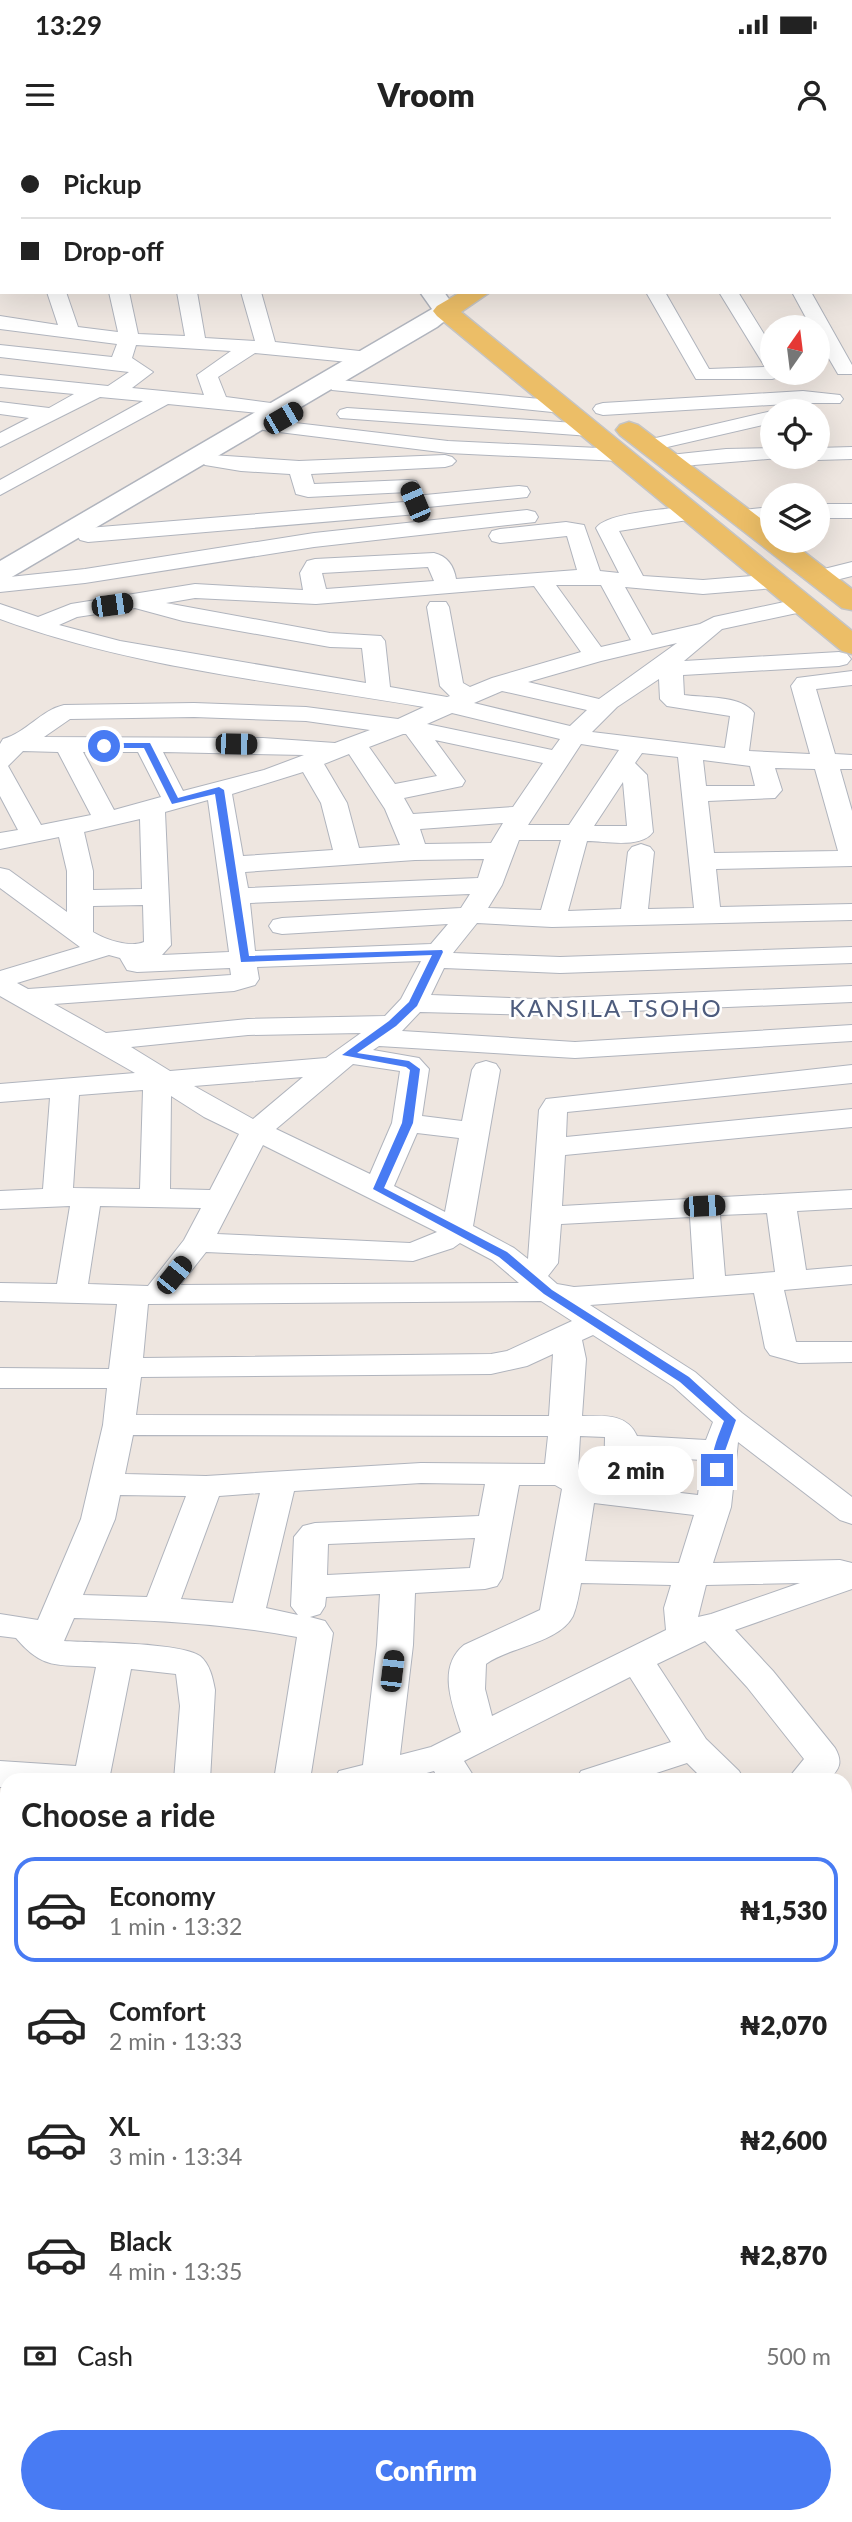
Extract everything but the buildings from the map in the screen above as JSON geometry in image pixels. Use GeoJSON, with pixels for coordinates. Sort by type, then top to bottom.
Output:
{"type":"FeatureCollection","features":[{"type":"Feature","properties":{"kind":"main road"},"geometry":{"type":"LineString","coordinates":[[586,140],[593,140]]}},
{"type":"Feature","properties":{"kind":"main road"},"geometry":{"type":"LineString","coordinates":[[0,585],[212,461],[454,302],[489,294]]}},
{"type":"Feature","properties":{"kind":"main road"},"geometry":{"type":"LineString","coordinates":[[0,572],[339,386],[454,302]]}},
{"type":"Feature","properties":{"kind":"main road"},"geometry":{"type":"LineString","coordinates":[[454,302],[562,407],[596,420],[660,453],[760,531]]}},
{"type":"Feature","properties":{"kind":"main road"},"geometry":{"type":"LineString","coordinates":[[454,302],[596,420],[620,455],[852,645]]}},
{"type":"Feature","properties":{"kind":"main road"},"geometry":{"type":"LineString","coordinates":[[789,553],[852,602]]}},
{"type":"Feature","properties":{"kind":"street"},"geometry":{"type":"LineString","coordinates":[[57,294],[70,332]]}},
{"type":"Feature","properties":{"kind":"street"},"geometry":{"type":"LineString","coordinates":[[3,438],[143,372],[120,358],[129,339],[119,294]]}},
{"type":"Feature","properties":{"kind":"street"},"geometry":{"type":"LineString","coordinates":[[187,294],[196,343]]}},
{"type":"Feature","properties":{"kind":"street"},"geometry":{"type":"LineString","coordinates":[[251,294],[260,346]]}},
{"type":"Feature","properties":{"kind":"street"},"geometry":{"type":"LineString","coordinates":[[656,294],[703,374],[760,373]]}},
{"type":"Feature","properties":{"kind":"street"},"geometry":{"type":"LineString","coordinates":[[729,294],[760,344]]}},
{"type":"Feature","properties":{"kind":"street"},"geometry":{"type":"LineString","coordinates":[[802,294],[848,370],[830,371]]}},
{"type":"Feature","properties":{"kind":"street"},"geometry":{"type":"LineString","coordinates":[[0,322],[6,325],[129,339],[260,346],[369,358]]}},
{"type":"Feature","properties":{"kind":"street"},"geometry":{"type":"LineString","coordinates":[[217,402],[207,375],[260,346]]}},
{"type":"Feature","properties":{"kind":"street"},"geometry":{"type":"LineString","coordinates":[[0,351],[125,363]]}},
{"type":"Feature","properties":{"kind":"street"},"geometry":{"type":"LineString","coordinates":[[0,381],[217,402],[448,447],[510,455]]}},
{"type":"Feature","properties":{"kind":"street"},"geometry":{"type":"LineString","coordinates":[[339,386],[562,407]]}},
{"type":"Feature","properties":{"kind":"street"},"geometry":{"type":"LineString","coordinates":[[282,415],[596,420],[803,397],[843,396]]}},
{"type":"Feature","properties":{"kind":"street"},"geometry":{"type":"LineString","coordinates":[[0,489],[166,397]]}},
{"type":"Feature","properties":{"kind":"street"},"geometry":{"type":"LineString","coordinates":[[0,408],[51,414]]}},
{"type":"Feature","properties":{"kind":"street"},"geometry":{"type":"LineString","coordinates":[[660,453],[760,421]]}},
{"type":"Feature","properties":{"kind":"street"},"geometry":{"type":"LineString","coordinates":[[660,453],[760,454]]}},
{"type":"Feature","properties":{"kind":"street"},"geometry":{"type":"LineString","coordinates":[[830,454],[852,453]]}},
{"type":"Feature","properties":{"kind":"street"},"geometry":{"type":"LineString","coordinates":[[510,455],[529,525]]}},
{"type":"Feature","properties":{"kind":"street"},"geometry":{"type":"LineString","coordinates":[[212,461],[239,466],[299,468],[399,464],[510,455],[620,455]]}},
{"type":"Feature","properties":{"kind":"street"},"geometry":{"type":"LineString","coordinates":[[399,464],[429,542],[529,525],[576,530],[594,571],[646,643]]}},
{"type":"Feature","properties":{"kind":"street"},"geometry":{"type":"LineString","coordinates":[[299,468],[304,489],[308,491],[416,506]]}},
{"type":"Feature","properties":{"kind":"street"},"geometry":{"type":"LineString","coordinates":[[88,535],[416,506],[519,492]]}},
{"type":"Feature","properties":{"kind":"street"},"geometry":{"type":"LineString","coordinates":[[0,585],[85,576],[314,540],[416,506]]}},
{"type":"Feature","properties":{"kind":"street"},"geometry":{"type":"LineString","coordinates":[[830,512],[852,511]]}},
{"type":"Feature","properties":{"kind":"street"},"geometry":{"type":"LineString","coordinates":[[634,580],[607,528],[619,523],[692,513]]}},
{"type":"Feature","properties":{"kind":"street"},"geometry":{"type":"LineString","coordinates":[[741,516],[760,515]]}},
{"type":"Feature","properties":{"kind":"street"},"geometry":{"type":"LineString","coordinates":[[820,577],[852,569]]}},
{"type":"Feature","properties":{"kind":"street"},"geometry":{"type":"LineString","coordinates":[[37,626],[71,611],[195,591],[316,597],[540,579],[594,571]]}},
{"type":"Feature","properties":{"kind":"street"},"geometry":{"type":"LineString","coordinates":[[442,588],[594,571],[634,580],[693,587],[729,587],[775,582]]}},
{"type":"Feature","properties":{"kind":"street"},"geometry":{"type":"LineString","coordinates":[[540,579],[595,655]]}},
{"type":"Feature","properties":{"kind":"street"},"geometry":{"type":"LineString","coordinates":[[442,588],[452,686],[456,700]]}},
{"type":"Feature","properties":{"kind":"street"},"geometry":{"type":"LineString","coordinates":[[133,602],[183,614],[331,640],[373,641],[379,694]]}},
{"type":"Feature","properties":{"kind":"street"},"geometry":{"type":"LineString","coordinates":[[44,1648],[98,1520],[119,1425],[126,1373],[146,1294],[198,1242],[256,1132],[340,1060],[383,1030],[413,1003],[437,956],[470,915],[489,885],[510,832],[575,735],[603,707],[656,673],[714,624],[803,605]]}},
{"type":"Feature","properties":{"kind":"street"},"geometry":{"type":"LineString","coordinates":[[0,611],[37,626],[120,648],[379,694],[456,700],[575,735],[628,755],[663,749],[749,758],[852,762]]}},
{"type":"Feature","properties":{"kind":"street"},"geometry":{"type":"LineString","coordinates":[[0,841],[106,820],[219,790],[406,728],[456,700],[500,683],[595,655],[709,628]]}},
{"type":"Feature","properties":{"kind":"street"},"geometry":{"type":"LineString","coordinates":[[557,665],[656,673],[852,657]]}},
{"type":"Feature","properties":{"kind":"street"},"geometry":{"type":"LineString","coordinates":[[194,710],[203,664]]}},
{"type":"Feature","properties":{"kind":"street"},"geometry":{"type":"LineString","coordinates":[[656,673],[673,699],[678,702],[735,709],[742,713],[749,758],[769,790],[766,793],[696,793]]}},
{"type":"Feature","properties":{"kind":"street"},"geometry":{"type":"LineString","coordinates":[[703,861],[852,857],[803,686],[805,683],[852,678]]}},
{"type":"Feature","properties":{"kind":"street"},"geometry":{"type":"LineString","coordinates":[[500,683],[603,707]]}},
{"type":"Feature","properties":{"kind":"street"},"geometry":{"type":"LineString","coordinates":[[663,749],[678,702]]}},
{"type":"Feature","properties":{"kind":"street"},"geometry":{"type":"LineString","coordinates":[[0,761],[10,744],[64,712],[194,710],[306,714],[406,728],[558,759]]}},
{"type":"Feature","properties":{"kind":"street"},"geometry":{"type":"LineString","coordinates":[[504,747],[535,725]]}},
{"type":"Feature","properties":{"kind":"street"},"geometry":{"type":"LineString","coordinates":[[388,793],[453,782],[406,728]]}},
{"type":"Feature","properties":{"kind":"street"},"geometry":{"type":"LineString","coordinates":[[10,744],[349,747],[388,793],[405,822],[415,852]]}},
{"type":"Feature","properties":{"kind":"street"},"geometry":{"type":"LineString","coordinates":[[67,745],[106,820]]}},
{"type":"Feature","properties":{"kind":"street"},"geometry":{"type":"LineString","coordinates":[[0,876],[93,944],[133,954],[151,950],[158,945],[156,897],[164,805],[147,745]]}},
{"type":"Feature","properties":{"kind":"street"},"geometry":{"type":"LineString","coordinates":[[690,752],[708,914]]}},
{"type":"Feature","properties":{"kind":"street"},"geometry":{"type":"LineString","coordinates":[[405,822],[510,832],[636,834],[640,832],[635,775],[628,755]]}},
{"type":"Feature","properties":{"kind":"street"},"geometry":{"type":"LineString","coordinates":[[552,919],[576,834],[628,755]]}},
{"type":"Feature","properties":{"kind":"street"},"geometry":{"type":"LineString","coordinates":[[310,762],[334,803],[348,857]]}},
{"type":"Feature","properties":{"kind":"street"},"geometry":{"type":"LineString","coordinates":[[0,772],[33,835]]}},
{"type":"Feature","properties":{"kind":"street"},"geometry":{"type":"LineString","coordinates":[[6,990],[234,983],[245,979],[236,896],[219,790]]}},
{"type":"Feature","properties":{"kind":"street"},"geometry":{"type":"LineString","coordinates":[[70,827],[80,871],[80,935]]}},
{"type":"Feature","properties":{"kind":"street"},"geometry":{"type":"LineString","coordinates":[[231,865],[415,852],[510,832]]}},
{"type":"Feature","properties":{"kind":"street"},"geometry":{"type":"LineString","coordinates":[[634,916],[641,852]]}},
{"type":"Feature","properties":{"kind":"street"},"geometry":{"type":"LineString","coordinates":[[236,896],[489,885]]}},
{"type":"Feature","properties":{"kind":"street"},"geometry":{"type":"LineString","coordinates":[[82,898],[156,897]]}},
{"type":"Feature","properties":{"kind":"street"},"geometry":{"type":"LineString","coordinates":[[282,926],[470,915],[552,919],[852,912]]}},
{"type":"Feature","properties":{"kind":"street"},"geometry":{"type":"LineString","coordinates":[[6,990],[105,948]]}},
{"type":"Feature","properties":{"kind":"street"},"geometry":{"type":"LineString","coordinates":[[133,954],[137,964],[437,956],[560,965],[852,955]]}},
{"type":"Feature","properties":{"kind":"street"},"geometry":{"type":"LineString","coordinates":[[6,990],[100,1042],[161,1081],[256,1132],[378,1189],[503,1254],[539,1285],[684,1379],[724,1436],[852,1513]]}},
{"type":"Feature","properties":{"kind":"street"},"geometry":{"type":"LineString","coordinates":[[413,1003],[535,1007],[852,993]]}},
{"type":"Feature","properties":{"kind":"street"},"geometry":{"type":"LineString","coordinates":[[100,1042],[248,1027],[326,1023],[575,1050],[852,1033]]}},
{"type":"Feature","properties":{"kind":"street"},"geometry":{"type":"LineString","coordinates":[[0,1093],[161,1081],[340,1060],[414,1066],[407,1123],[378,1189]]}},
{"type":"Feature","properties":{"kind":"street"},"geometry":{"type":"LineString","coordinates":[[198,1242],[413,1252],[442,1242],[457,1231],[486,1070]]}},
{"type":"Feature","properties":{"kind":"street"},"geometry":{"type":"LineString","coordinates":[[539,1285],[556,1105],[852,1074]]}},
{"type":"Feature","properties":{"kind":"street"},"geometry":{"type":"LineString","coordinates":[[155,1198],[161,1081]]}},
{"type":"Feature","properties":{"kind":"street"},"geometry":{"type":"LineString","coordinates":[[65,1088],[72,1197],[71,1293]]}},
{"type":"Feature","properties":{"kind":"street"},"geometry":{"type":"LineString","coordinates":[[552,1147],[852,1118]]}},
{"type":"Feature","properties":{"kind":"street"},"geometry":{"type":"LineString","coordinates":[[407,1123],[475,1131]]}},
{"type":"Feature","properties":{"kind":"street"},"geometry":{"type":"LineString","coordinates":[[0,1200],[72,1197],[221,1199]]}},
{"type":"Feature","properties":{"kind":"street"},"geometry":{"type":"LineString","coordinates":[[547,1216],[852,1199]]}},
{"type":"Feature","properties":{"kind":"street"},"geometry":{"type":"LineString","coordinates":[[781,1203],[781,1348],[799,1353],[852,1352]]}},
{"type":"Feature","properties":{"kind":"street"},"geometry":{"type":"LineString","coordinates":[[704,1206],[710,1288]]}},
{"type":"Feature","properties":{"kind":"street"},"geometry":{"type":"LineString","coordinates":[[0,1292],[146,1294],[539,1285],[574,1296],[603,1296],[852,1275]]}},
{"type":"Feature","properties":{"kind":"street"},"geometry":{"type":"LineString","coordinates":[[0,1378],[506,1363],[595,1322]]}},
{"type":"Feature","properties":{"kind":"street"},"geometry":{"type":"LineString","coordinates":[[481,1737],[470,1706],[467,1680],[469,1659],[476,1653],[554,1617],[559,1609],[574,1514],[564,1425],[570,1359],[566,1336]]}},
{"type":"Feature","properties":{"kind":"street"},"geometry":{"type":"LineString","coordinates":[[119,1425],[611,1426],[619,1430],[621,1497]]}},
{"type":"Feature","properties":{"kind":"street"},"geometry":{"type":"LineString","coordinates":[[621,1446],[724,1436]]}},
{"type":"Feature","properties":{"kind":"street"},"geometry":{"type":"LineString","coordinates":[[724,1436],[714,1507],[681,1608],[681,1624],[698,1630],[760,1679],[822,1757],[821,1765],[812,1773]]}},
{"type":"Feature","properties":{"kind":"street"},"geometry":{"type":"LineString","coordinates":[[106,1484],[206,1486],[421,1473],[504,1474],[571,1484],[621,1497],[714,1507]]}},
{"type":"Feature","properties":{"kind":"street"},"geometry":{"type":"LineString","coordinates":[[309,1587],[485,1578],[504,1474]]}},
{"type":"Feature","properties":{"kind":"street"},"geometry":{"type":"LineString","coordinates":[[247,1616],[279,1482]]}},
{"type":"Feature","properties":{"kind":"street"},"geometry":{"type":"LineString","coordinates":[[160,1609],[206,1486]]}},
{"type":"Feature","properties":{"kind":"street"},"geometry":{"type":"LineString","coordinates":[[307,1626],[311,1537],[314,1534],[494,1526]]}},
{"type":"Feature","properties":{"kind":"street"},"geometry":{"type":"LineString","coordinates":[[565,1572],[692,1574],[852,1571]]}},
{"type":"Feature","properties":{"kind":"street"},"geometry":{"type":"LineString","coordinates":[[398,1773],[451,1768],[481,1737],[636,1659],[698,1630],[852,1577]]}},
{"type":"Feature","properties":{"kind":"street"},"geometry":{"type":"LineString","coordinates":[[367,1773],[395,1645],[398,1583]]}},
{"type":"Feature","properties":{"kind":"street"},"geometry":{"type":"LineString","coordinates":[[61,1606],[160,1609],[247,1616],[307,1626],[315,1633],[293,1773]]}},
{"type":"Feature","properties":{"kind":"street"},"geometry":{"type":"LineString","coordinates":[[2,1628],[27,1628],[44,1648],[52,1652],[176,1660],[188,1664],[193,1670],[198,1702],[193,1773]]}},
{"type":"Feature","properties":{"kind":"street"},"geometry":{"type":"LineString","coordinates":[[92,1773],[116,1656]]}},
{"type":"Feature","properties":{"kind":"street"},"geometry":{"type":"LineString","coordinates":[[636,1659],[693,1748],[719,1773]]}},
{"type":"Feature","properties":{"kind":"street"},"geometry":{"type":"LineString","coordinates":[[616,1773],[693,1748]]}},
{"type":"Feature","properties":{"kind":"district","name":"KANSILA TSOHO"},"geometry":{"type":"Point","coordinates":[616,1007]}},
{"type":"Feature","properties":{"kind":"route"},"geometry":{"type":"LineString","coordinates":[[104,746],[147,745],[176,802],[219,790],[244,960],[439,952],[413,1003],[393,1024],[347,1055],[409,1064],[415,1069],[407,1123],[378,1189],[503,1254],[548,1292],[684,1379],[730,1420],[719,1451],[717,1470]]}}]}
